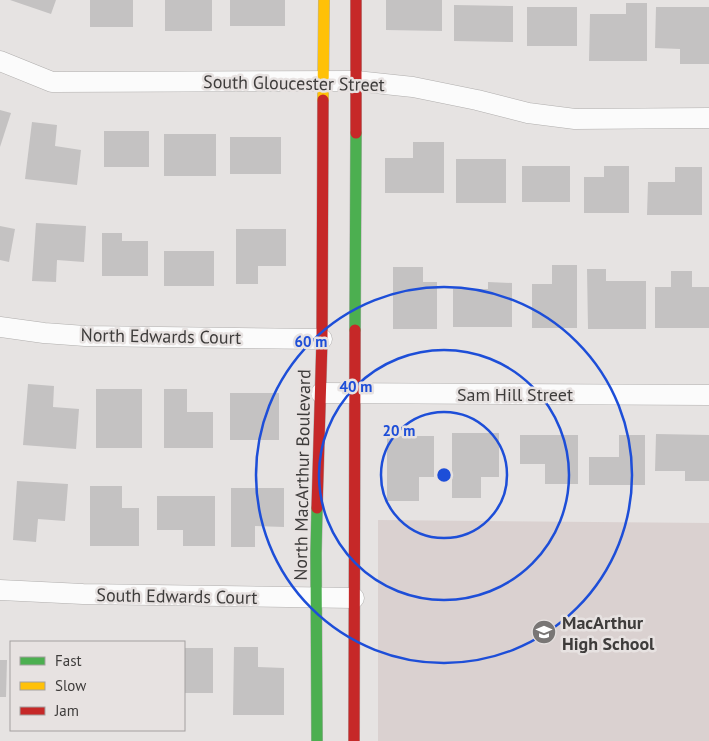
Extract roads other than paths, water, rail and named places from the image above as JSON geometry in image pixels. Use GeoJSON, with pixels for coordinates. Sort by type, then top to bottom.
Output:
{"type":"FeatureCollection","features":[{"type":"Feature","properties":{"kind":"main road","name":"North MacArthur Boulevard"},"geometry":{"type":"LineString","coordinates":[[317,741],[316,553],[322,339],[324,0]]}},
{"type":"Feature","properties":{"kind":"main road"},"geometry":{"type":"LineString","coordinates":[[354,741],[356,0]]}},
{"type":"Feature","properties":{"kind":"street","name":"South Gloucester Street"},"geometry":{"type":"LineString","coordinates":[[0,61],[52,82],[356,81],[413,87],[528,113],[575,119],[709,118]]}},
{"type":"Feature","properties":{"kind":"street","name":"North Edwards Court"},"geometry":{"type":"LineString","coordinates":[[0,327],[86,336],[322,339]]}},
{"type":"Feature","properties":{"kind":"street","name":"Sam Hill Street"},"geometry":{"type":"LineString","coordinates":[[321,393],[709,395]]}},
{"type":"Feature","properties":{"kind":"street","name":"South Edwards Court"},"geometry":{"type":"LineString","coordinates":[[0,590],[84,594],[354,598]]}},
{"type":"Feature","properties":{"kind":"place","name":"MacArthur High School"},"geometry":{"type":"Point","coordinates":[544,632]}}]}
